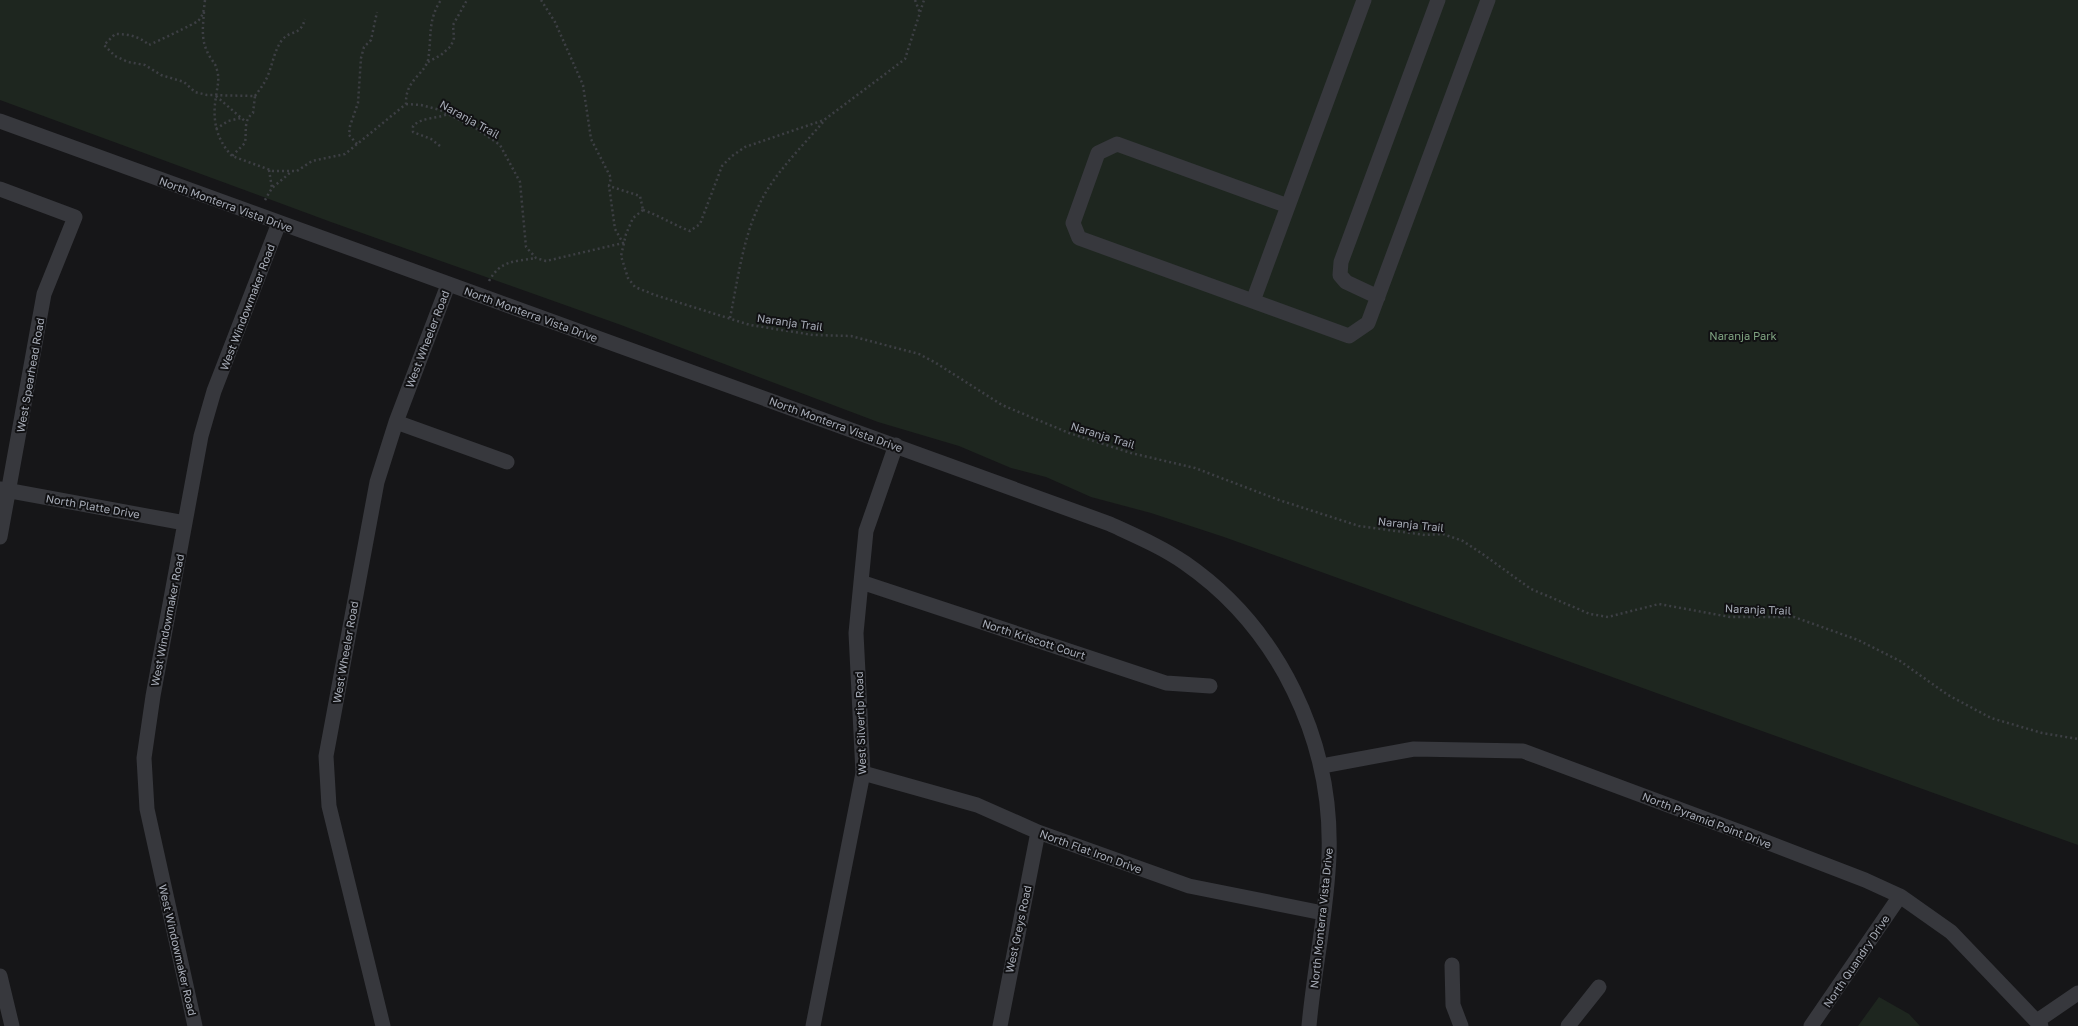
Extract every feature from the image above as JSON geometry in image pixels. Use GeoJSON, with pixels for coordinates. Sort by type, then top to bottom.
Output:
{"type":"FeatureCollection","features":[{"type":"Feature","properties":{"kind":"street"},"geometry":{"type":"LineString","coordinates":[[1253,301],[1364,0]]}},
{"type":"Feature","properties":{"kind":"street"},"geometry":{"type":"LineString","coordinates":[[1378,297],[1346,282],[1340,275],[1341,262],[1438,0]]}},
{"type":"Feature","properties":{"kind":"street"},"geometry":{"type":"LineString","coordinates":[[1288,206],[1117,144],[1098,153],[1073,223],[1079,238],[1349,336],[1368,323],[1488,0]]}},
{"type":"Feature","properties":{"kind":"street","name":"North Monterra Vista Drive"},"geometry":{"type":"LineString","coordinates":[[0,121],[448,285],[1110,524],[1152,543],[1186,563],[1222,592],[1247,619],[1272,651],[1288,679],[1310,728],[1322,766],[1328,816],[1329,855],[1309,1026]]}},
{"type":"Feature","properties":{"kind":"street","name":"West Spearhead Road"},"geometry":{"type":"LineString","coordinates":[[0,189],[75,217],[44,294],[5,490],[0,537]]}},
{"type":"Feature","properties":{"kind":"street","name":"West Windowmaker Road"},"geometry":{"type":"LineString","coordinates":[[195,1026],[147,808],[144,758],[153,696],[201,436],[214,391],[279,223]]}},
{"type":"Feature","properties":{"kind":"street","name":"West Wheeler Road"},"geometry":{"type":"LineString","coordinates":[[382,1026],[329,806],[326,756],[377,482],[396,422],[448,285]]}},
{"type":"Feature","properties":{"kind":"street"},"geometry":{"type":"LineString","coordinates":[[396,422],[507,462]]}},
{"type":"Feature","properties":{"kind":"street","name":"West Silvertip Road"},"geometry":{"type":"LineString","coordinates":[[813,1026],[863,773],[856,633],[866,531],[896,446]]}},
{"type":"Feature","properties":{"kind":"street","name":"North Platte Drive"},"geometry":{"type":"LineString","coordinates":[[5,490],[185,523]]}},
{"type":"Feature","properties":{"kind":"street","name":"North Kriscott Court"},"geometry":{"type":"LineString","coordinates":[[861,582],[1166,683],[1210,686]]}},
{"type":"Feature","properties":{"kind":"street","name":"North Pyramid Point Drive"},"geometry":{"type":"LineString","coordinates":[[1322,766],[1414,750],[1522,751],[1743,833],[1865,880],[1900,896],[1951,932],[2038,1024]]}},
{"type":"Feature","properties":{"kind":"street","name":"North Flat Iron Drive"},"geometry":{"type":"LineString","coordinates":[[863,773],[977,805],[1038,832],[1189,886],[1323,913]]}},
{"type":"Feature","properties":{"kind":"street","name":"West Greys Road"},"geometry":{"type":"LineString","coordinates":[[1000,1026],[1038,832]]}},
{"type":"Feature","properties":{"kind":"street","name":"North Quandry Drive"},"geometry":{"type":"LineString","coordinates":[[1811,1026],[1900,896]]}},
{"type":"Feature","properties":{"kind":"street"},"geometry":{"type":"LineString","coordinates":[[1452,965],[1453,1005],[1461,1026]]}},
{"type":"Feature","properties":{"kind":"street"},"geometry":{"type":"LineString","coordinates":[[0,976],[12,1026]]}},
{"type":"Feature","properties":{"kind":"street"},"geometry":{"type":"LineString","coordinates":[[1568,1026],[1599,987]]}},
{"type":"Feature","properties":{"kind":"street"},"geometry":{"type":"LineString","coordinates":[[2038,1024],[2078,993]]}},
{"type":"Feature","properties":{"kind":"path"},"geometry":{"type":"LineString","coordinates":[[205,0],[203,36],[206,51],[217,68],[219,83],[214,113],[216,129],[223,146],[232,156],[268,170],[282,172],[297,171],[312,161],[345,154],[406,104],[406,95],[415,78],[428,62],[441,55],[451,46],[454,38],[453,25],[467,0]]}},
{"type":"Feature","properties":{"kind":"path"},"geometry":{"type":"LineString","coordinates":[[428,62],[433,12],[441,0]]}},
{"type":"Feature","properties":{"kind":"path","name":"Naranja Trail"},"geometry":{"type":"LineString","coordinates":[[541,0],[555,22],[583,85],[591,139],[611,178],[609,186],[615,228],[623,243]]}},
{"type":"Feature","properties":{"kind":"path"},"geometry":{"type":"LineString","coordinates":[[915,0],[920,13]]}},
{"type":"Feature","properties":{"kind":"path"},"geometry":{"type":"LineString","coordinates":[[730,318],[743,252],[754,216],[770,186],[824,120],[905,59],[924,0]]}},
{"type":"Feature","properties":{"kind":"path"},"geometry":{"type":"LineString","coordinates":[[204,12],[198,21],[149,45],[142,39],[128,34],[115,34],[104,45],[115,56],[128,62],[145,65],[161,75],[184,82],[195,92],[216,96],[255,96]]}},
{"type":"Feature","properties":{"kind":"path"},"geometry":{"type":"LineString","coordinates":[[357,144],[349,135],[350,126],[358,103],[361,58],[364,47],[371,40],[377,12]]}},
{"type":"Feature","properties":{"kind":"path"},"geometry":{"type":"LineString","coordinates":[[232,156],[245,142],[247,118],[253,113],[255,96],[268,75],[273,58],[281,42],[288,34],[297,33],[302,28],[305,19]]}},
{"type":"Feature","properties":{"kind":"path"},"geometry":{"type":"LineString","coordinates":[[216,96],[246,122]]}},
{"type":"Feature","properties":{"kind":"path","name":"Naranja Trail"},"geometry":{"type":"LineString","coordinates":[[406,104],[421,105],[440,110],[500,145],[520,182],[526,248],[536,258]]}},
{"type":"Feature","properties":{"kind":"path"},"geometry":{"type":"LineString","coordinates":[[440,146],[413,132],[413,126],[418,121],[438,118],[448,114]]}},
{"type":"Feature","properties":{"kind":"path"},"geometry":{"type":"LineString","coordinates":[[216,129],[228,121],[241,118]]}},
{"type":"Feature","properties":{"kind":"path"},"geometry":{"type":"LineString","coordinates":[[609,186],[640,196],[643,210],[659,215],[678,227],[690,232],[700,224],[722,166],[732,156],[745,147],[824,120]]}},
{"type":"Feature","properties":{"kind":"path"},"geometry":{"type":"LineString","coordinates":[[268,170],[272,188]]}},
{"type":"Feature","properties":{"kind":"path"},"geometry":{"type":"LineString","coordinates":[[265,200],[272,188],[291,172]]}},
{"type":"Feature","properties":{"kind":"path","name":"Naranja Trail"},"geometry":{"type":"LineString","coordinates":[[643,210],[633,218],[623,243],[621,256],[628,278],[635,287],[750,325],[806,334],[851,336],[919,354],[936,363],[1002,405],[1069,433],[1131,453],[1195,468],[1279,500],[1359,526],[1425,535],[1443,534],[1463,542],[1484,555],[1530,589],[1590,614],[1608,617],[1659,604],[1730,617],[1794,617],[1858,640],[1900,662],[1948,695],[1991,718],[2042,733],[2078,739]]}},
{"type":"Feature","properties":{"kind":"path"},"geometry":{"type":"LineString","coordinates":[[489,281],[496,270],[505,264],[536,258],[546,261],[623,243]]}},
{"type":"Feature","properties":{"kind":"green space","name":"Naranja Park"},"geometry":{"type":"Polygon","coordinates":[[[0,0],[2078,0],[2078,845],[1224,537],[1151,513],[1091,497],[1046,477],[1011,468],[959,446],[878,422],[621,325],[331,222],[0,100],[0,0]]]}},
{"type":"Feature","properties":{"kind":"green space"},"geometry":{"type":"Polygon","coordinates":[[[1879,997],[1909,1014],[1920,1026],[1858,1026],[1879,997]]]}}]}
